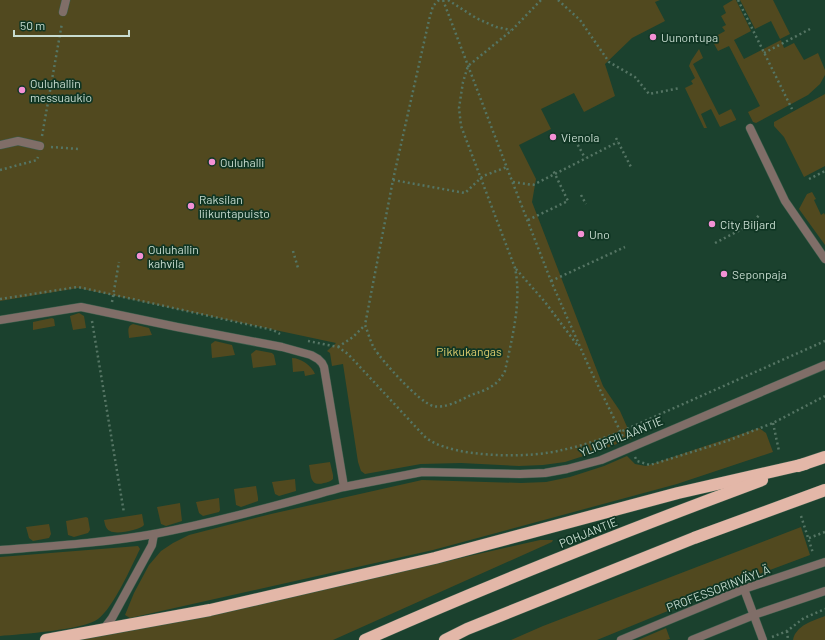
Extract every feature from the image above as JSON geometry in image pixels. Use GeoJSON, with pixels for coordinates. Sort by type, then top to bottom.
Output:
{"type":"FeatureCollection","features":[{"type":"Feature","properties":{"kind":"highway","name":"POHJANTIE"},"geometry":{"type":"LineString","coordinates":[[365,640],[468,595],[684,509],[825,457]]}},
{"type":"Feature","properties":{"kind":"highway"},"geometry":{"type":"LineString","coordinates":[[46,640],[210,610],[435,558],[678,492],[805,464]]}},
{"type":"Feature","properties":{"kind":"highway"},"geometry":{"type":"LineString","coordinates":[[445,640],[467,629],[694,538],[825,490]]}},
{"type":"Feature","properties":{"kind":"street"},"geometry":{"type":"LineString","coordinates":[[63,12],[66,0]]}},
{"type":"Feature","properties":{"kind":"street"},"geometry":{"type":"LineString","coordinates":[[750,128],[785,201],[825,259]]}},
{"type":"Feature","properties":{"kind":"street"},"geometry":{"type":"LineString","coordinates":[[0,145],[18,141],[40,146]]}},
{"type":"Feature","properties":{"kind":"street"},"geometry":{"type":"LineString","coordinates":[[0,320],[81,307],[90,308],[177,327],[282,347],[318,359],[322,362],[324,367],[344,487]]}},
{"type":"Feature","properties":{"kind":"street","name":"YLIOPPILAANTIE"},"geometry":{"type":"LineString","coordinates":[[0,550],[100,542],[154,534],[201,524],[344,487],[422,472],[520,474],[545,473],[567,469],[601,460],[825,365]]}},
{"type":"Feature","properties":{"kind":"street"},"geometry":{"type":"LineString","coordinates":[[103,630],[112,618],[152,545],[154,534]]}},
{"type":"Feature","properties":{"kind":"street","name":"PROFESSORINVÄYLÄ"},"geometry":{"type":"LineString","coordinates":[[621,640],[744,589],[825,562]]}},
{"type":"Feature","properties":{"kind":"street"},"geometry":{"type":"LineString","coordinates":[[744,589],[764,640]]}},
{"type":"Feature","properties":{"kind":"street"},"geometry":{"type":"LineString","coordinates":[[692,640],[754,615],[825,591]]}},
{"type":"Feature","properties":{"kind":"path"},"geometry":{"type":"LineString","coordinates":[[439,0],[433,6],[429,20],[393,180],[365,325],[374,347],[416,395],[434,406],[451,404],[490,388],[502,378],[505,371],[516,318],[517,286],[515,268],[461,126],[459,115],[463,82],[468,66],[512,30],[541,0]]}},
{"type":"Feature","properties":{"kind":"path"},"geometry":{"type":"LineString","coordinates":[[443,0],[551,281],[581,350],[620,432],[637,461],[650,465],[727,441],[772,423],[825,396]]}},
{"type":"Feature","properties":{"kind":"path"},"geometry":{"type":"LineString","coordinates":[[448,0],[476,18],[496,27],[512,30]]}},
{"type":"Feature","properties":{"kind":"path"},"geometry":{"type":"LineString","coordinates":[[558,0],[580,20],[609,62],[635,76],[649,94],[680,88]]}},
{"type":"Feature","properties":{"kind":"path"},"geometry":{"type":"LineString","coordinates":[[738,0],[792,109]]}},
{"type":"Feature","properties":{"kind":"path"},"geometry":{"type":"LineString","coordinates":[[0,170],[37,160],[63,12]]}},
{"type":"Feature","properties":{"kind":"path"},"geometry":{"type":"LineString","coordinates":[[764,53],[810,28]]}},
{"type":"Feature","properties":{"kind":"path"},"geometry":{"type":"LineString","coordinates":[[573,136],[585,158]]}},
{"type":"Feature","properties":{"kind":"path"},"geometry":{"type":"LineString","coordinates":[[616,138],[632,169]]}},
{"type":"Feature","properties":{"kind":"path"},"geometry":{"type":"LineString","coordinates":[[512,182],[533,185],[618,142]]}},
{"type":"Feature","properties":{"kind":"path"},"geometry":{"type":"LineString","coordinates":[[40,146],[78,149]]}},
{"type":"Feature","properties":{"kind":"path"},"geometry":{"type":"LineString","coordinates":[[393,180],[465,193],[483,176],[507,167]]}},
{"type":"Feature","properties":{"kind":"path"},"geometry":{"type":"LineString","coordinates":[[528,220],[568,201],[553,170]]}},
{"type":"Feature","properties":{"kind":"path"},"geometry":{"type":"LineString","coordinates":[[809,179],[825,171]]}},
{"type":"Feature","properties":{"kind":"path"},"geometry":{"type":"LineString","coordinates":[[581,195],[586,204]]}},
{"type":"Feature","properties":{"kind":"path"},"geometry":{"type":"LineString","coordinates":[[715,243],[752,224],[759,214]]}},
{"type":"Feature","properties":{"kind":"path"},"geometry":{"type":"LineString","coordinates":[[551,281],[624,247]]}},
{"type":"Feature","properties":{"kind":"path"},"geometry":{"type":"LineString","coordinates":[[293,252],[298,268]]}},
{"type":"Feature","properties":{"kind":"path"},"geometry":{"type":"LineString","coordinates":[[110,312],[119,262]]}},
{"type":"Feature","properties":{"kind":"path"},"geometry":{"type":"LineString","coordinates":[[515,268],[545,302],[581,350]]}},
{"type":"Feature","properties":{"kind":"path"},"geometry":{"type":"LineString","coordinates":[[0,299],[78,287],[273,330],[284,336]]}},
{"type":"Feature","properties":{"kind":"path"},"geometry":{"type":"LineString","coordinates":[[90,308],[124,513]]}},
{"type":"Feature","properties":{"kind":"path"},"geometry":{"type":"LineString","coordinates":[[338,347],[353,337],[365,325]]}},
{"type":"Feature","properties":{"kind":"path"},"geometry":{"type":"LineString","coordinates":[[307,341],[338,347],[348,354],[426,438],[443,447],[478,453],[528,455],[561,451],[620,432],[825,341]]}},
{"type":"Feature","properties":{"kind":"path"},"geometry":{"type":"LineString","coordinates":[[772,423],[779,451]]}},
{"type":"Feature","properties":{"kind":"path"},"geometry":{"type":"LineString","coordinates":[[801,516],[813,552]]}},
{"type":"Feature","properties":{"kind":"path"},"geometry":{"type":"LineString","coordinates":[[808,538],[825,532]]}},
{"type":"Feature","properties":{"kind":"path"},"geometry":{"type":"LineString","coordinates":[[764,640],[786,631],[804,618],[825,609]]}},
{"type":"Feature","properties":{"kind":"path"},"geometry":{"type":"LineString","coordinates":[[786,631],[788,640]]}},
{"type":"Feature","properties":{"kind":"green space","name":"Pikkukangas"},"geometry":{"type":"Polygon","coordinates":[[[0,0],[660,0],[655,2],[665,21],[632,38],[605,64],[615,96],[584,112],[574,93],[541,109],[551,129],[519,145],[536,179],[532,202],[603,386],[620,411],[632,438],[565,462],[543,465],[519,466],[461,463],[421,464],[365,474],[361,471],[358,462],[343,364],[332,366],[330,353],[327,351],[336,343],[78,288],[0,301],[0,0]]]}},
{"type":"Feature","properties":{"kind":"green space"},"geometry":{"type":"Polygon","coordinates":[[[733,0],[736,0],[751,31],[734,40],[744,59],[781,40],[784,48],[794,43],[804,60],[818,53],[825,70],[825,75],[820,84],[808,95],[756,123],[753,122],[748,112],[760,106],[729,46],[718,51],[713,42],[717,39],[716,36],[725,31],[722,27],[726,25],[721,16],[726,13],[723,6],[733,0]]]}},
{"type":"Feature","properties":{"kind":"green space"},"geometry":{"type":"Polygon","coordinates":[[[740,0],[773,0],[790,34],[780,39],[771,21],[755,29],[740,0]]]}},
{"type":"Feature","properties":{"kind":"green space"},"geometry":{"type":"Polygon","coordinates":[[[699,49],[703,58],[693,64],[719,115],[731,109],[736,119],[720,127],[711,109],[701,114],[707,128],[704,128],[685,88],[693,84],[691,81],[695,78],[689,66],[699,49]]]}},
{"type":"Feature","properties":{"kind":"green space"},"geometry":{"type":"Polygon","coordinates":[[[825,94],[825,166],[804,177],[784,137],[774,126],[774,122],[825,94]]]}},
{"type":"Feature","properties":{"kind":"green space"},"geometry":{"type":"Polygon","coordinates":[[[812,192],[821,215],[824,213],[825,215],[825,245],[799,209],[807,194],[812,192]]]}},
{"type":"Feature","properties":{"kind":"green space"},"geometry":{"type":"Polygon","coordinates":[[[79,313],[84,316],[86,328],[73,330],[70,316],[79,313]]]}},
{"type":"Feature","properties":{"kind":"green space"},"geometry":{"type":"Polygon","coordinates":[[[52,318],[54,319],[55,326],[33,330],[33,322],[52,318]]]}},
{"type":"Feature","properties":{"kind":"green space"},"geometry":{"type":"Polygon","coordinates":[[[133,324],[149,328],[152,335],[129,338],[129,326],[133,324]]]}},
{"type":"Feature","properties":{"kind":"green space"},"geometry":{"type":"Polygon","coordinates":[[[215,341],[232,345],[235,355],[212,358],[211,344],[215,341]]]}},
{"type":"Feature","properties":{"kind":"green space"},"geometry":{"type":"Polygon","coordinates":[[[256,350],[272,353],[274,355],[276,365],[253,368],[251,354],[256,350]]]}},
{"type":"Feature","properties":{"kind":"green space"},"geometry":{"type":"Polygon","coordinates":[[[292,358],[299,359],[306,363],[315,374],[305,376],[304,371],[293,372],[292,358]]]}},
{"type":"Feature","properties":{"kind":"green space"},"geometry":{"type":"Polygon","coordinates":[[[759,428],[766,433],[773,452],[677,484],[433,550],[130,618],[125,615],[134,593],[149,565],[161,551],[189,535],[271,514],[422,480],[521,483],[546,482],[570,477],[604,466],[627,456],[635,464],[646,466],[759,428]]]}},
{"type":"Feature","properties":{"kind":"green space"},"geometry":{"type":"Polygon","coordinates":[[[330,462],[333,479],[329,482],[319,484],[314,482],[311,477],[309,465],[330,462]]]}},
{"type":"Feature","properties":{"kind":"green space"},"geometry":{"type":"Polygon","coordinates":[[[295,479],[296,491],[279,496],[275,494],[272,482],[295,479]]]}},
{"type":"Feature","properties":{"kind":"green space"},"geometry":{"type":"Polygon","coordinates":[[[256,486],[258,501],[241,507],[236,505],[234,489],[256,486]]]}},
{"type":"Feature","properties":{"kind":"green space"},"geometry":{"type":"Polygon","coordinates":[[[219,498],[219,512],[203,516],[199,513],[196,502],[219,498]]]}},
{"type":"Feature","properties":{"kind":"green space"},"geometry":{"type":"Polygon","coordinates":[[[180,503],[182,521],[166,526],[161,524],[157,507],[180,503]]]}},
{"type":"Feature","properties":{"kind":"green space"},"geometry":{"type":"Polygon","coordinates":[[[142,514],[144,525],[138,529],[128,531],[110,531],[106,527],[104,520],[142,514]]]}},
{"type":"Feature","properties":{"kind":"green space"},"geometry":{"type":"Polygon","coordinates":[[[86,517],[88,518],[90,530],[88,533],[74,537],[68,535],[66,521],[86,517]]]}},
{"type":"Feature","properties":{"kind":"green space"},"geometry":{"type":"Polygon","coordinates":[[[49,524],[51,534],[49,538],[33,541],[29,538],[26,527],[49,524]]]}},
{"type":"Feature","properties":{"kind":"green space"},"geometry":{"type":"Polygon","coordinates":[[[801,527],[810,555],[741,581],[597,640],[511,640],[543,626],[801,527]]]}},
{"type":"Feature","properties":{"kind":"green space"},"geometry":{"type":"Polygon","coordinates":[[[540,540],[553,540],[552,542],[333,640],[78,640],[211,615],[540,540]]]}},
{"type":"Feature","properties":{"kind":"green space"},"geometry":{"type":"Polygon","coordinates":[[[138,546],[140,549],[122,586],[110,606],[98,619],[91,623],[66,629],[0,636],[0,557],[138,546]]]}},
{"type":"Feature","properties":{"kind":"green space"},"geometry":{"type":"Polygon","coordinates":[[[825,616],[825,640],[793,640],[801,627],[825,616]]]}},
{"type":"Feature","properties":{"kind":"green space"},"geometry":{"type":"Polygon","coordinates":[[[666,628],[670,639],[638,640],[666,628]]]}},
{"type":"Feature","properties":{"kind":"place","name":"Uunontupa"},"geometry":{"type":"Point","coordinates":[653,37]}},
{"type":"Feature","properties":{"kind":"place","name":"Ouluhallin messuaukio"},"geometry":{"type":"Point","coordinates":[22,90]}},
{"type":"Feature","properties":{"kind":"place","name":"Vienola"},"geometry":{"type":"Point","coordinates":[553,137]}},
{"type":"Feature","properties":{"kind":"place","name":"Ouluhalli"},"geometry":{"type":"Point","coordinates":[212,162]}},
{"type":"Feature","properties":{"kind":"place","name":"Raksilan liikuntapuisto"},"geometry":{"type":"Point","coordinates":[191,206]}},
{"type":"Feature","properties":{"kind":"place","name":"City Biljard"},"geometry":{"type":"Point","coordinates":[712,224]}},
{"type":"Feature","properties":{"kind":"place","name":"Uno"},"geometry":{"type":"Point","coordinates":[581,234]}},
{"type":"Feature","properties":{"kind":"place","name":"Ouluhallin kahvila"},"geometry":{"type":"Point","coordinates":[140,256]}},
{"type":"Feature","properties":{"kind":"place","name":"Seponpaja"},"geometry":{"type":"Point","coordinates":[724,274]}}]}
